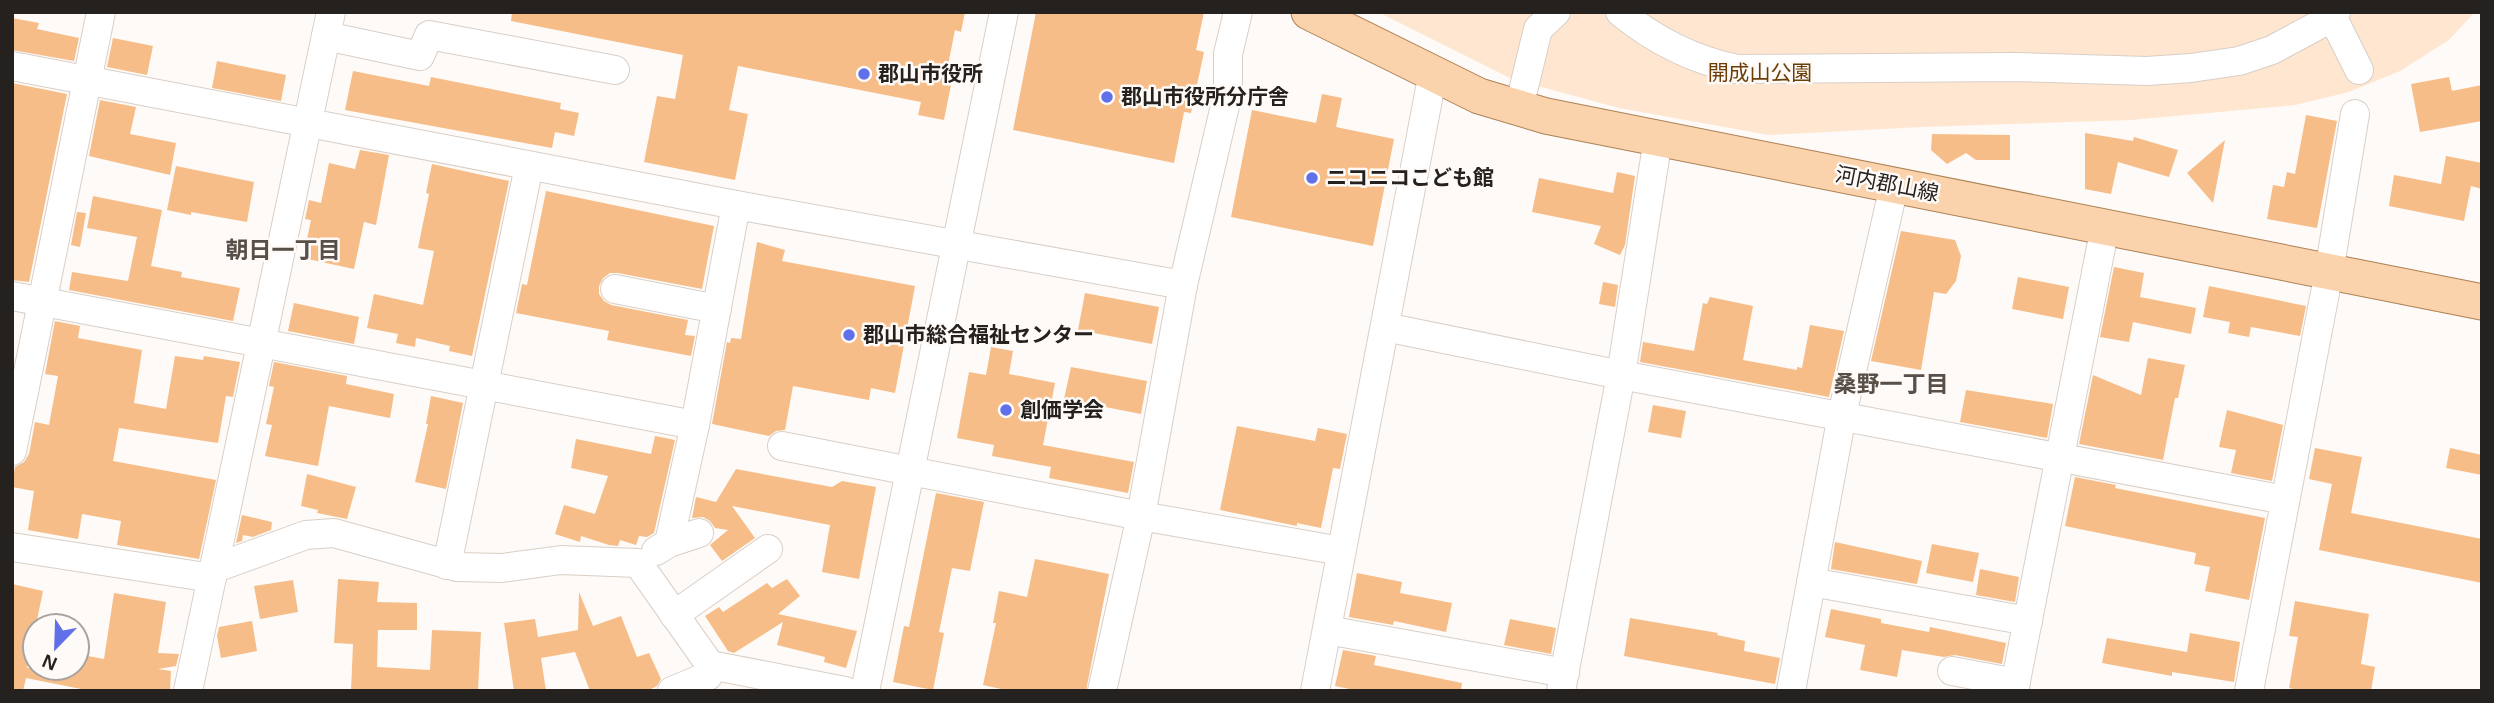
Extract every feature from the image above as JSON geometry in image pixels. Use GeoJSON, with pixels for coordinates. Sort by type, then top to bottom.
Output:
{"type":"FeatureCollection","features":[{"type":"Feature","properties":{"kind":"main road","name":"河内郡山線"},"geometry":{"type":"LineString","coordinates":[[1310,12],[1479,96],[1546,116],[2482,302]]}},
{"type":"Feature","properties":{"kind":"street"},"geometry":{"type":"LineString","coordinates":[[12,451],[101,12]]}},
{"type":"Feature","properties":{"kind":"street"},"geometry":{"type":"LineString","coordinates":[[865,691],[1004,12]]}},
{"type":"Feature","properties":{"kind":"street"},"geometry":{"type":"LineString","coordinates":[[1102,691],[1141,516],[1183,285],[1228,93],[1228,54],[1238,12]]}},
{"type":"Feature","properties":{"kind":"street"},"geometry":{"type":"LineString","coordinates":[[1523,91],[1538,29],[1556,12]]}},
{"type":"Feature","properties":{"kind":"street"},"geometry":{"type":"LineString","coordinates":[[1620,12],[1642,30],[1662,41],[1721,66],[1737,69],[2017,67],[2109,71],[2147,71],[2239,61],[2272,50],[2333,13],[2359,70]]}},
{"type":"Feature","properties":{"kind":"street"},"geometry":{"type":"LineString","coordinates":[[188,691],[328,24],[420,55],[429,35],[447,25],[615,70]]}},
{"type":"Feature","properties":{"kind":"street"},"geometry":{"type":"LineString","coordinates":[[12,66],[736,205],[1183,285]]}},
{"type":"Feature","properties":{"kind":"street"},"geometry":{"type":"LineString","coordinates":[[1315,691],[1433,73]]}},
{"type":"Feature","properties":{"kind":"street"},"geometry":{"type":"LineString","coordinates":[[2249,691],[2329,272],[2355,114]]}},
{"type":"Feature","properties":{"kind":"street"},"geometry":{"type":"LineString","coordinates":[[1327,630],[1563,682],[1620,375],[1658,139]]}},
{"type":"Feature","properties":{"kind":"street"},"geometry":{"type":"LineString","coordinates":[[447,565],[529,166]]}},
{"type":"Feature","properties":{"kind":"street"},"geometry":{"type":"LineString","coordinates":[[1791,691],[1842,415],[1894,186]]}},
{"type":"Feature","properties":{"kind":"street"},"geometry":{"type":"LineString","coordinates":[[669,543],[695,425],[736,205]]}},
{"type":"Feature","properties":{"kind":"street"},"geometry":{"type":"LineString","coordinates":[[1952,671],[2015,687],[2105,227]]}},
{"type":"Feature","properties":{"kind":"street"},"geometry":{"type":"LineString","coordinates":[[615,289],[717,309]]}},
{"type":"Feature","properties":{"kind":"street"},"geometry":{"type":"LineString","coordinates":[[12,296],[695,425]]}},
{"type":"Feature","properties":{"kind":"street"},"geometry":{"type":"LineString","coordinates":[[1385,327],[1620,375],[2285,500]]}},
{"type":"Feature","properties":{"kind":"street"},"geometry":{"type":"LineString","coordinates":[[782,446],[1141,516],[1341,551]]}},
{"type":"Feature","properties":{"kind":"street"},"geometry":{"type":"LineString","coordinates":[[12,547],[213,574],[306,535],[319,533],[334,533],[457,567],[502,568],[561,559],[638,563],[669,543],[699,533]]}},
{"type":"Feature","properties":{"kind":"street"},"geometry":{"type":"LineString","coordinates":[[674,615],[768,549]]}},
{"type":"Feature","properties":{"kind":"street"},"geometry":{"type":"LineString","coordinates":[[638,563],[674,615],[708,677]]}},
{"type":"Feature","properties":{"kind":"street"},"geometry":{"type":"LineString","coordinates":[[1811,582],[2028,621]]}},
{"type":"Feature","properties":{"kind":"street"},"geometry":{"type":"LineString","coordinates":[[672,691],[708,677],[845,691]]}},
{"type":"Feature","properties":{"kind":"green space","name":"開成山公園"},"geometry":{"type":"Polygon","coordinates":[[[1378,12],[2475,12],[2449,40],[2400,71],[2349,92],[2295,105],[2131,120],[1769,135],[1619,108],[1512,79],[1378,12]]]}},
{"type":"Feature","properties":{"kind":"building","name":"郡山市役所"},"geometry":{"type":"Polygon","coordinates":[[[512,12],[965,12],[961,32],[955,30],[944,83],[951,85],[944,120],[918,115],[921,102],[738,66],[729,110],[748,114],[735,180],[644,162],[657,96],[675,99],[683,55],[511,21],[512,12]]]}},
{"type":"Feature","properties":{"kind":"building","name":"郡山市役所分庁舎"},"geometry":{"type":"Polygon","coordinates":[[[1036,12],[1204,12],[1196,50],[1204,52],[1191,113],[1184,112],[1174,163],[1013,130],[1036,12]]]}},
{"type":"Feature","properties":{"kind":"building"},"geometry":{"type":"Polygon","coordinates":[[[12,18],[39,23],[37,29],[79,38],[74,61],[12,50],[12,18]]]}},
{"type":"Feature","properties":{"kind":"building"},"geometry":{"type":"Polygon","coordinates":[[[113,38],[153,46],[147,75],[107,67],[113,38]]]}},
{"type":"Feature","properties":{"kind":"building"},"geometry":{"type":"Polygon","coordinates":[[[217,61],[286,75],[281,101],[212,88],[217,61]]]}},
{"type":"Feature","properties":{"kind":"building"},"geometry":{"type":"Polygon","coordinates":[[[353,71],[429,86],[431,77],[561,103],[560,109],[579,113],[574,136],[555,132],[552,148],[345,110],[353,71]]]}},
{"type":"Feature","properties":{"kind":"building"},"geometry":{"type":"Polygon","coordinates":[[[2449,77],[2452,91],[2482,85],[2482,121],[2420,132],[2411,84],[2449,77]]]}},
{"type":"Feature","properties":{"kind":"building"},"geometry":{"type":"Polygon","coordinates":[[[12,83],[67,94],[29,282],[12,280],[12,83]]]}},
{"type":"Feature","properties":{"kind":"building","name":"ニコニコこども館"},"geometry":{"type":"Polygon","coordinates":[[[1322,94],[1342,98],[1336,127],[1394,139],[1373,246],[1231,217],[1252,110],[1316,123],[1322,94]]]}},
{"type":"Feature","properties":{"kind":"building"},"geometry":{"type":"Polygon","coordinates":[[[100,100],[136,107],[130,134],[176,143],[170,175],[89,156],[100,100]]]}},
{"type":"Feature","properties":{"kind":"building"},"geometry":{"type":"Polygon","coordinates":[[[2306,115],[2337,121],[2317,228],[2267,219],[2273,185],[2284,187],[2287,172],[2295,174],[2306,115]]]}},
{"type":"Feature","properties":{"kind":"building"},"geometry":{"type":"Polygon","coordinates":[[[2085,133],[2133,141],[2134,137],[2178,150],[2169,177],[2118,162],[2111,194],[2085,189],[2085,133]]]}},
{"type":"Feature","properties":{"kind":"building"},"geometry":{"type":"Polygon","coordinates":[[[1932,134],[2010,135],[2010,160],[1976,160],[1966,153],[1947,164],[1931,150],[1932,134]]]}},
{"type":"Feature","properties":{"kind":"building"},"geometry":{"type":"Polygon","coordinates":[[[2225,140],[2213,203],[2187,173],[2225,140]]]}},
{"type":"Feature","properties":{"kind":"building"},"geometry":{"type":"Polygon","coordinates":[[[360,150],[389,155],[376,225],[364,222],[354,269],[303,258],[311,220],[305,219],[309,200],[321,203],[329,163],[355,169],[360,150]]]}},
{"type":"Feature","properties":{"kind":"building"},"geometry":{"type":"Polygon","coordinates":[[[2446,156],[2482,163],[2482,189],[2471,186],[2464,221],[2389,206],[2394,175],[2441,184],[2446,156]]]}},
{"type":"Feature","properties":{"kind":"building"},"geometry":{"type":"Polygon","coordinates":[[[432,164],[509,181],[472,356],[449,351],[450,346],[416,338],[415,347],[396,343],[398,334],[367,328],[374,294],[423,305],[434,251],[418,248],[432,164]]]}},
{"type":"Feature","properties":{"kind":"building"},"geometry":{"type":"Polygon","coordinates":[[[176,166],[254,182],[247,222],[167,210],[176,166]]]}},
{"type":"Feature","properties":{"kind":"building"},"geometry":{"type":"Polygon","coordinates":[[[1617,172],[1635,176],[1625,245],[1620,255],[1594,244],[1601,226],[1532,212],[1539,178],[1613,193],[1617,172]]]}},
{"type":"Feature","properties":{"kind":"building"},"geometry":{"type":"Polygon","coordinates":[[[546,191],[714,226],[702,289],[618,273],[610,273],[603,278],[599,286],[599,294],[611,305],[688,320],[685,335],[695,336],[691,356],[607,340],[609,331],[516,313],[522,284],[527,285],[546,191]]]}},
{"type":"Feature","properties":{"kind":"building"},"geometry":{"type":"Polygon","coordinates":[[[93,196],[162,210],[151,266],[182,272],[181,277],[240,288],[233,321],[69,290],[72,272],[128,281],[137,237],[87,228],[93,196]]]}},
{"type":"Feature","properties":{"kind":"building"},"geometry":{"type":"Polygon","coordinates":[[[77,212],[86,213],[80,247],[71,245],[77,212]]]}},
{"type":"Feature","properties":{"kind":"building"},"geometry":{"type":"Polygon","coordinates":[[[1901,231],[1955,240],[1961,256],[1956,281],[1946,294],[1934,292],[1921,370],[1871,361],[1901,231]]]}},
{"type":"Feature","properties":{"kind":"building"},"geometry":{"type":"Polygon","coordinates":[[[757,242],[785,250],[782,261],[915,286],[895,393],[871,388],[869,400],[793,386],[785,430],[776,431],[769,436],[712,424],[727,342],[730,343],[731,338],[741,339],[757,242]]]}},
{"type":"Feature","properties":{"kind":"building"},"geometry":{"type":"Polygon","coordinates":[[[2114,267],[2144,273],[2140,297],[2196,308],[2191,334],[2133,322],[2129,342],[2100,337],[2114,267]]]}},
{"type":"Feature","properties":{"kind":"building"},"geometry":{"type":"Polygon","coordinates":[[[2018,277],[2069,287],[2063,319],[2012,309],[2018,277]]]}},
{"type":"Feature","properties":{"kind":"building"},"geometry":{"type":"Polygon","coordinates":[[[1603,282],[1618,285],[1615,307],[1599,304],[1603,282]]]}},
{"type":"Feature","properties":{"kind":"building"},"geometry":{"type":"Polygon","coordinates":[[[2209,286],[2306,306],[2300,336],[2251,327],[2249,337],[2228,333],[2230,322],[2203,317],[2209,286]]]}},
{"type":"Feature","properties":{"kind":"building"},"geometry":{"type":"Polygon","coordinates":[[[1085,293],[1159,307],[1152,344],[1078,330],[1085,293]]]}},
{"type":"Feature","properties":{"kind":"building"},"geometry":{"type":"Polygon","coordinates":[[[1710,297],[1753,306],[1743,360],[1797,370],[1797,367],[1802,368],[1810,325],[1844,331],[1829,397],[1640,362],[1643,342],[1694,351],[1703,303],[1707,304],[1710,297]]]}},
{"type":"Feature","properties":{"kind":"building"},"geometry":{"type":"Polygon","coordinates":[[[294,303],[359,317],[354,344],[288,331],[294,303]]]}},
{"type":"Feature","properties":{"kind":"building"},"geometry":{"type":"Polygon","coordinates":[[[55,321],[80,326],[78,338],[142,350],[134,403],[166,409],[175,356],[203,360],[204,356],[240,362],[233,397],[226,396],[218,443],[119,428],[113,461],[216,480],[199,559],[117,545],[121,521],[82,514],[78,539],[28,530],[34,491],[12,487],[12,484],[15,467],[24,462],[29,454],[35,422],[49,425],[58,376],[45,374],[55,321]]]}},
{"type":"Feature","properties":{"kind":"building","name":"創価学会"},"geometry":{"type":"Polygon","coordinates":[[[991,347],[1013,351],[1009,374],[1055,383],[1043,445],[1134,462],[1128,493],[1049,478],[1051,467],[992,456],[994,445],[957,438],[969,372],[986,375],[991,347]]]}},
{"type":"Feature","properties":{"kind":"building"},"geometry":{"type":"Polygon","coordinates":[[[2148,358],[2185,365],[2178,398],[2175,398],[2163,460],[2079,444],[2093,375],[2141,395],[2148,358]]]}},
{"type":"Feature","properties":{"kind":"building"},"geometry":{"type":"Polygon","coordinates":[[[274,362],[347,376],[346,384],[394,394],[390,418],[329,406],[318,466],[265,456],[272,425],[266,424],[274,387],[269,386],[274,362]]]}},
{"type":"Feature","properties":{"kind":"building"},"geometry":{"type":"Polygon","coordinates":[[[1071,367],[1147,381],[1141,414],[1064,399],[1071,367]]]}},
{"type":"Feature","properties":{"kind":"building"},"geometry":{"type":"Polygon","coordinates":[[[1966,390],[2053,404],[2047,438],[1960,422],[1966,390]]]}},
{"type":"Feature","properties":{"kind":"building"},"geometry":{"type":"Polygon","coordinates":[[[431,396],[463,403],[446,489],[415,482],[428,424],[431,396]]]}},
{"type":"Feature","properties":{"kind":"building"},"geometry":{"type":"Polygon","coordinates":[[[1653,405],[1686,411],[1681,438],[1648,432],[1653,405]]]}},
{"type":"Feature","properties":{"kind":"building"},"geometry":{"type":"Polygon","coordinates":[[[2227,410],[2283,425],[2272,481],[2231,473],[2236,450],[2219,447],[2227,410]]]}},
{"type":"Feature","properties":{"kind":"building"},"geometry":{"type":"Polygon","coordinates":[[[1237,426],[1315,441],[1318,428],[1347,434],[1340,469],[1333,468],[1321,528],[1297,523],[1297,526],[1220,510],[1237,426]]]}},
{"type":"Feature","properties":{"kind":"building"},"geometry":{"type":"Polygon","coordinates":[[[655,436],[675,440],[654,533],[647,537],[639,536],[636,545],[620,540],[618,546],[581,536],[580,542],[555,534],[564,505],[595,514],[608,476],[571,468],[576,439],[651,454],[655,436]]]}},
{"type":"Feature","properties":{"kind":"building"},"geometry":{"type":"Polygon","coordinates":[[[2315,448],[2362,457],[2351,513],[2482,539],[2482,583],[2319,550],[2332,484],[2309,479],[2315,448]]]}},
{"type":"Feature","properties":{"kind":"building"},"geometry":{"type":"Polygon","coordinates":[[[2450,448],[2482,455],[2482,475],[2446,468],[2450,448]]]}},
{"type":"Feature","properties":{"kind":"building"},"geometry":{"type":"Polygon","coordinates":[[[736,469],[832,487],[842,481],[876,487],[859,579],[822,572],[830,525],[732,506],[755,538],[722,561],[710,545],[728,530],[715,528],[703,517],[692,518],[696,497],[716,502],[736,469]]]}},
{"type":"Feature","properties":{"kind":"building"},"geometry":{"type":"Polygon","coordinates":[[[307,474],[356,487],[347,519],[317,513],[318,510],[301,506],[307,474]]]}},
{"type":"Feature","properties":{"kind":"building"},"geometry":{"type":"Polygon","coordinates":[[[2075,477],[2116,485],[2115,488],[2265,518],[2249,600],[2205,591],[2210,567],[2194,564],[2196,553],[2065,526],[2075,477]]]}},
{"type":"Feature","properties":{"kind":"building"},"geometry":{"type":"Polygon","coordinates":[[[936,493],[984,502],[970,571],[952,568],[939,632],[944,633],[933,690],[893,682],[904,626],[909,627],[936,493]]]}},
{"type":"Feature","properties":{"kind":"building"},"geometry":{"type":"Polygon","coordinates":[[[242,515],[272,522],[271,530],[253,537],[243,535],[242,541],[236,543],[242,515]]]}},
{"type":"Feature","properties":{"kind":"building"},"geometry":{"type":"Polygon","coordinates":[[[1835,542],[1922,561],[1917,584],[1831,569],[1835,542]]]}},
{"type":"Feature","properties":{"kind":"building"},"geometry":{"type":"Polygon","coordinates":[[[1932,544],[1979,553],[1973,582],[1926,573],[1932,544]]]}},
{"type":"Feature","properties":{"kind":"building"},"geometry":{"type":"Polygon","coordinates":[[[1035,559],[1109,574],[1086,691],[1010,691],[983,685],[996,623],[993,623],[999,591],[1027,597],[1035,559]]]}},
{"type":"Feature","properties":{"kind":"building"},"geometry":{"type":"Polygon","coordinates":[[[1980,569],[2019,577],[2015,602],[1976,595],[1980,569]]]}},
{"type":"Feature","properties":{"kind":"building"},"geometry":{"type":"Polygon","coordinates":[[[1357,573],[1402,582],[1400,593],[1452,603],[1446,632],[1394,621],[1393,625],[1349,617],[1357,573]]]}},
{"type":"Feature","properties":{"kind":"building"},"geometry":{"type":"Polygon","coordinates":[[[338,579],[379,582],[377,602],[417,603],[417,630],[378,630],[377,667],[430,670],[432,630],[481,632],[478,691],[351,691],[353,644],[334,643],[338,579]]]}},
{"type":"Feature","properties":{"kind":"building"},"geometry":{"type":"Polygon","coordinates":[[[787,579],[800,596],[778,614],[857,631],[846,668],[824,662],[825,657],[777,645],[783,622],[734,653],[728,651],[705,616],[719,607],[723,612],[767,583],[772,588],[787,579]]]}},
{"type":"Feature","properties":{"kind":"building"},"geometry":{"type":"Polygon","coordinates":[[[293,580],[298,612],[260,619],[254,586],[293,580]]]}},
{"type":"Feature","properties":{"kind":"building"},"geometry":{"type":"Polygon","coordinates":[[[12,584],[43,591],[39,612],[21,612],[21,682],[25,682],[23,691],[12,691],[12,584]]]}},
{"type":"Feature","properties":{"kind":"building"},"geometry":{"type":"Polygon","coordinates":[[[579,592],[593,626],[621,616],[637,657],[649,653],[661,679],[657,686],[647,691],[590,691],[575,652],[541,658],[546,691],[514,691],[504,623],[535,619],[538,637],[578,630],[579,592]]]}},
{"type":"Feature","properties":{"kind":"building"},"geometry":{"type":"Polygon","coordinates":[[[114,593],[166,602],[158,653],[179,654],[176,666],[158,669],[171,671],[170,691],[91,691],[46,682],[91,682],[91,657],[104,659],[114,593]]]}},
{"type":"Feature","properties":{"kind":"building"},"geometry":{"type":"Polygon","coordinates":[[[2295,601],[2369,614],[2361,664],[2375,667],[2371,691],[2303,691],[2289,688],[2298,637],[2289,636],[2295,601]]]}},
{"type":"Feature","properties":{"kind":"building"},"geometry":{"type":"Polygon","coordinates":[[[1831,609],[1881,619],[1881,623],[1929,632],[1930,627],[2006,643],[2002,664],[1955,655],[1944,657],[1902,650],[1897,677],[1860,670],[1865,645],[1825,637],[1831,609]]]}},
{"type":"Feature","properties":{"kind":"building"},"geometry":{"type":"Polygon","coordinates":[[[1630,618],[1718,633],[1717,635],[1745,641],[1744,651],[1780,658],[1775,684],[1624,656],[1630,618]]]}},
{"type":"Feature","properties":{"kind":"building"},"geometry":{"type":"Polygon","coordinates":[[[1510,619],[1556,628],[1551,654],[1504,645],[1510,619]]]}},
{"type":"Feature","properties":{"kind":"building"},"geometry":{"type":"Polygon","coordinates":[[[252,621],[257,651],[221,658],[217,636],[219,627],[252,621]]]}},
{"type":"Feature","properties":{"kind":"building"},"geometry":{"type":"Polygon","coordinates":[[[2190,633],[2240,642],[2234,682],[2172,672],[2172,676],[2102,663],[2107,638],[2187,652],[2190,633]]]}},
{"type":"Feature","properties":{"kind":"building"},"geometry":{"type":"Polygon","coordinates":[[[1343,650],[1376,656],[1374,665],[1462,683],[1461,691],[1359,691],[1335,686],[1343,650]]]}},
{"type":"Feature","properties":{"kind":"place","name":"郡山市役所"},"geometry":{"type":"Point","coordinates":[864,74]}},
{"type":"Feature","properties":{"kind":"place","name":"郡山市役所分庁舎"},"geometry":{"type":"Point","coordinates":[1107,97]}},
{"type":"Feature","properties":{"kind":"place","name":"ニコニコこども館"},"geometry":{"type":"Point","coordinates":[1312,178]}},
{"type":"Feature","properties":{"kind":"place","name":"郡山市総合福祉センター"},"geometry":{"type":"Point","coordinates":[849,335]}},
{"type":"Feature","properties":{"kind":"place","name":"創価学会"},"geometry":{"type":"Point","coordinates":[1006,410]}},
{"type":"Feature","properties":{"kind":"district","name":"朝日一丁目"},"geometry":{"type":"Point","coordinates":[283,250]}},
{"type":"Feature","properties":{"kind":"district","name":"桑野一丁目"},"geometry":{"type":"Point","coordinates":[1891,384]}}]}
